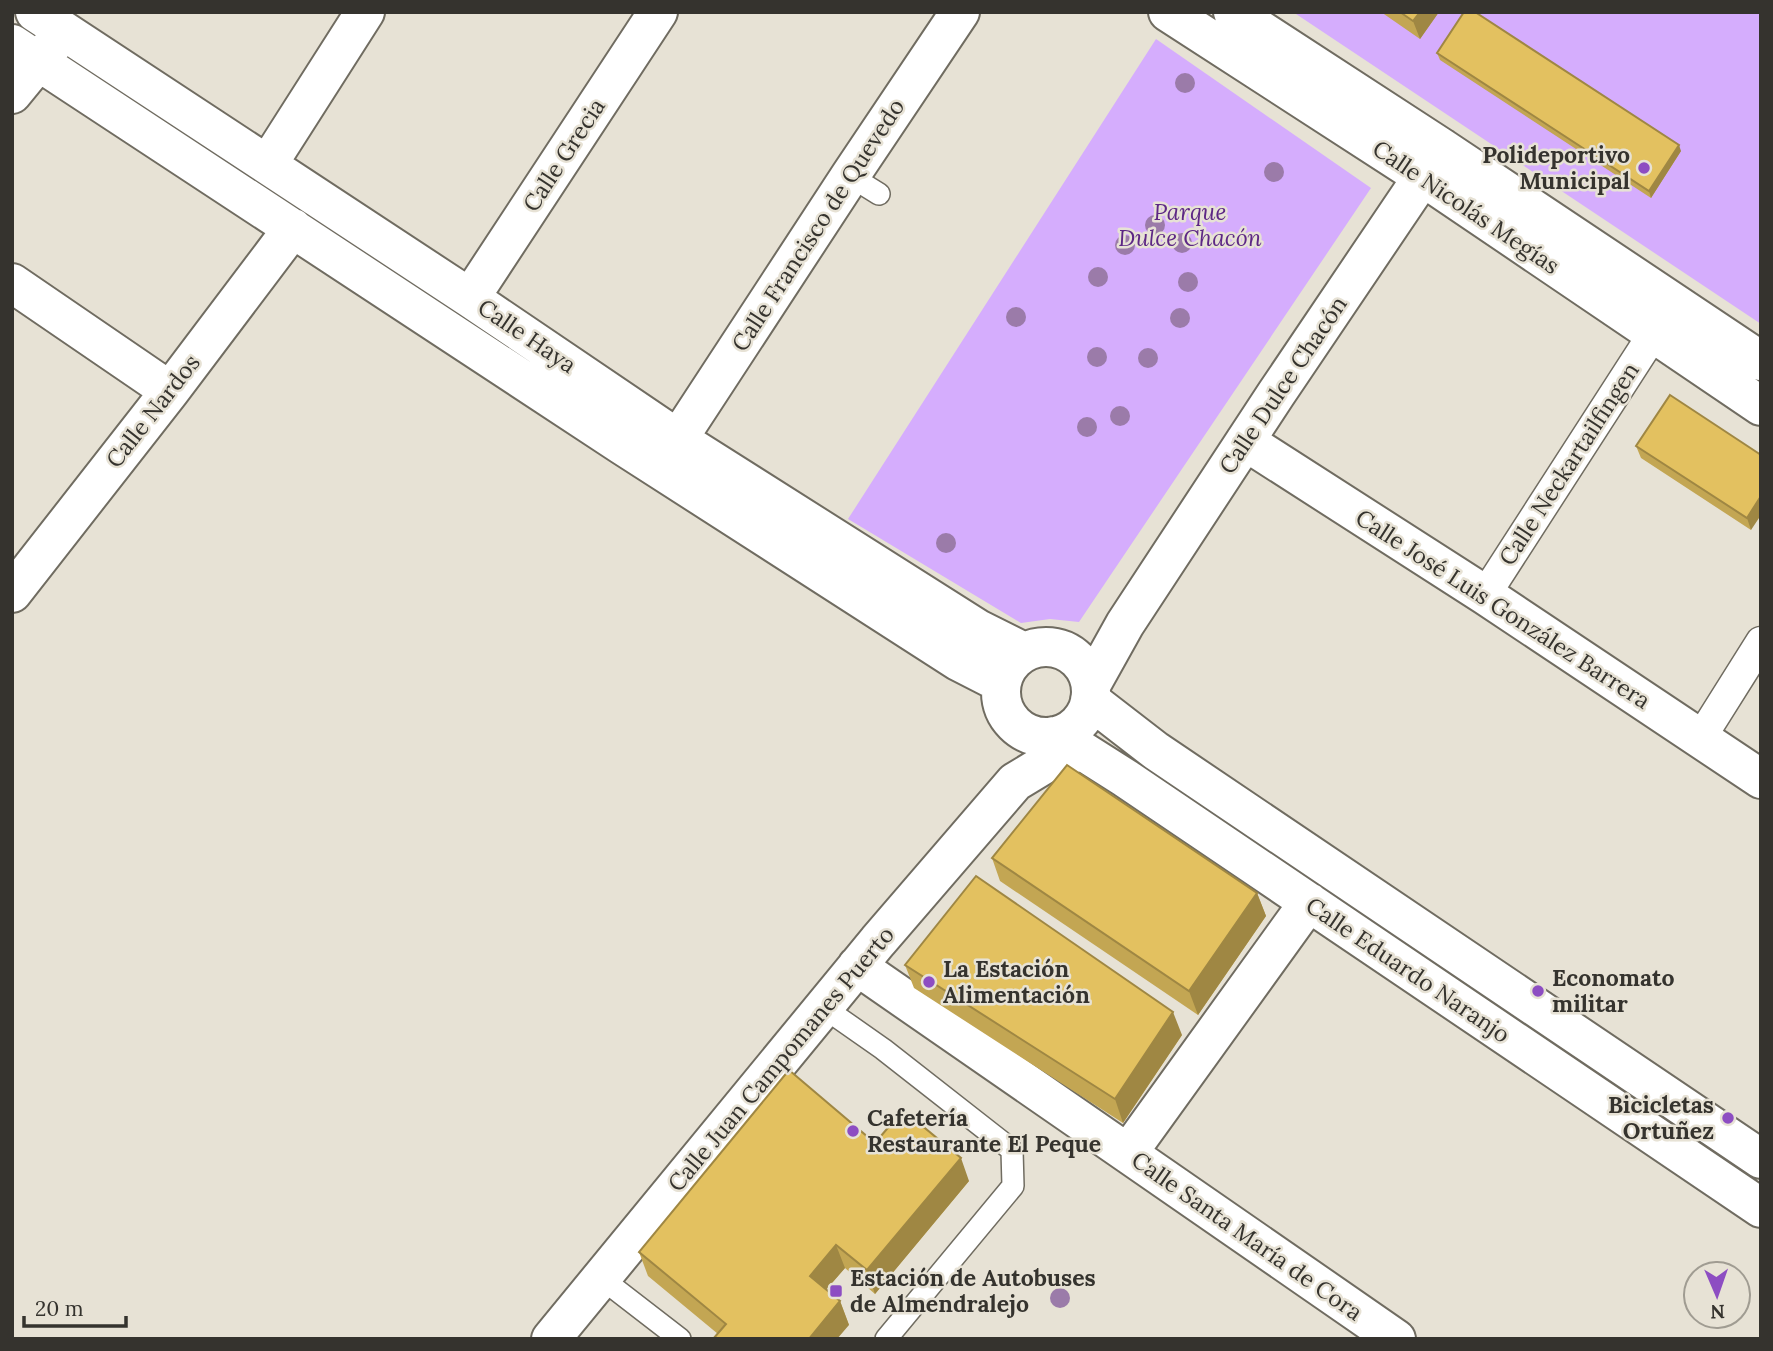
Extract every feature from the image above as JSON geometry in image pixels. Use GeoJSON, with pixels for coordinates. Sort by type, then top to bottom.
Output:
{"type":"FeatureCollection","features":[{"type":"Feature","properties":{"kind":"street"},"geometry":{"type":"LineString","coordinates":[[268,164],[365,12]]}},
{"type":"Feature","properties":{"kind":"street","name":"Calle Grecia"},"geometry":{"type":"LineString","coordinates":[[470,298],[658,12]]}},
{"type":"Feature","properties":{"kind":"street","name":"Calle Francisco de Quevedo"},"geometry":{"type":"LineString","coordinates":[[678,439],[864,185],[960,12]]}},
{"type":"Feature","properties":{"kind":"street","name":"Calle Nicolás Megías"},"geometry":{"type":"LineString","coordinates":[[1168,12],[1432,162],[1761,361]]}},
{"type":"Feature","properties":{"kind":"street","name":"Calle Nicolás Megías"},"geometry":{"type":"LineString","coordinates":[[1233,12],[1654,333],[1761,406]]}},
{"type":"Feature","properties":{"kind":"street"},"geometry":{"type":"LineString","coordinates":[[12,94],[25,53],[59,18]]}},
{"type":"Feature","properties":{"kind":"street","name":"Calle Haya"},"geometry":{"type":"LineString","coordinates":[[59,18],[268,164],[678,439],[978,629],[1024,652]]}},
{"type":"Feature","properties":{"kind":"street"},"geometry":{"type":"LineString","coordinates":[[25,53],[622,446],[958,661],[1001,683]]}},
{"type":"Feature","properties":{"kind":"street","name":"Calle Dulce Chacón"},"geometry":{"type":"LineString","coordinates":[[1091,693],[1125,624],[1432,162]]}},
{"type":"Feature","properties":{"kind":"street","name":"Calle Nardos"},"geometry":{"type":"LineString","coordinates":[[12,593],[293,228]]}},
{"type":"Feature","properties":{"kind":"street"},"geometry":{"type":"LineString","coordinates":[[12,283],[170,391]]}},
{"type":"Feature","properties":{"kind":"street","name":"Calle Neckartailfingen"},"geometry":{"type":"LineString","coordinates":[[1485,595],[1654,333]]}},
{"type":"Feature","properties":{"kind":"street","name":"Calle José Luis González Barrera"},"geometry":{"type":"LineString","coordinates":[[1245,441],[1485,595],[1761,779]]}},
{"type":"Feature","properties":{"kind":"street","name":"Calle Dulce Chacón"},"geometry":{"type":"LineString","coordinates":[[1067,651],[1085,652],[1094,649],[1125,624]]}},
{"type":"Feature","properties":{"kind":"street"},"geometry":{"type":"LineString","coordinates":[[1700,739],[1761,642]]}},
{"type":"Feature","properties":{"kind":"street"},"geometry":{"type":"LineString","coordinates":[[1052,646],[1067,651],[1086,670],[1091,693],[1088,708],[1080,722],[1067,732],[1069,744],[1027,734],[1006,714],[1001,699],[1003,676],[1011,662],[1024,652],[1052,646]]}},
{"type":"Feature","properties":{"kind":"street","name":"Calle Eduardo Naranjo"},"geometry":{"type":"LineString","coordinates":[[1091,693],[1156,751],[1759,1154]]}},
{"type":"Feature","properties":{"kind":"street"},"geometry":{"type":"LineString","coordinates":[[1011,720],[1016,763],[1015,782]]}},
{"type":"Feature","properties":{"kind":"street","name":"Calle Eduardo Naranjo"},"geometry":{"type":"LineString","coordinates":[[1069,744],[1125,778],[1747,1198]]}},
{"type":"Feature","properties":{"kind":"street","name":"Calle Juan Campomanes Puerto"},"geometry":{"type":"LineString","coordinates":[[564,1335],[601,1278],[857,966],[1015,782],[1066,754],[1069,744]]}},
{"type":"Feature","properties":{"kind":"street"},"geometry":{"type":"LineString","coordinates":[[1128,1153],[1309,902]]}},
{"type":"Feature","properties":{"kind":"street","name":"Calle Santa María de Cora"},"geometry":{"type":"LineString","coordinates":[[857,966],[1396,1339]]}},
{"type":"Feature","properties":{"kind":"street"},"geometry":{"type":"LineString","coordinates":[[1747,1198],[1759,1154]]}},
{"type":"Feature","properties":{"kind":"lane"},"geometry":{"type":"LineString","coordinates":[[823,1007],[883,1049],[1012,1150],[1013,1186],[886,1339]]}},
{"type":"Feature","properties":{"kind":"lane"},"geometry":{"type":"LineString","coordinates":[[601,1278],[680,1339]]}},
{"type":"Feature","properties":{"kind":"green space","name":"Polideportivo Municipal"},"geometry":{"type":"Polygon","coordinates":[[[1293,12],[1761,12],[1761,324],[1293,12]]]}},
{"type":"Feature","properties":{"kind":"green space","name":"Parque Dulce Chacón"},"geometry":{"type":"Polygon","coordinates":[[[1156,39],[1371,188],[1079,622],[1050,619],[1021,623],[848,519],[1156,39]]]}},
{"type":"Feature","properties":{"kind":"building"},"geometry":{"type":"Polygon","coordinates":[[[1400,12],[1420,12],[1413,21],[1400,12]]]}},
{"type":"Feature","properties":{"kind":"building"},"geometry":{"type":"Polygon","coordinates":[[[1464,12],[1475,12],[1679,145],[1649,191],[1437,53],[1464,12]]]}},
{"type":"Feature","properties":{"kind":"building"},"geometry":{"type":"Polygon","coordinates":[[[1670,395],[1761,455],[1761,496],[1747,518],[1636,446],[1670,395]]]}},
{"type":"Feature","properties":{"kind":"building"},"geometry":{"type":"Polygon","coordinates":[[[1067,765],[1257,893],[1189,991],[992,858],[1067,765]]]}},
{"type":"Feature","properties":{"kind":"building"},"geometry":{"type":"Polygon","coordinates":[[[976,876],[1173,1012],[1115,1099],[905,965],[976,876]]]}},
{"type":"Feature","properties":{"kind":"building"},"geometry":{"type":"Polygon","coordinates":[[[789,1070],[875,1143],[903,1110],[961,1158],[867,1270],[836,1245],[810,1276],[840,1301],[809,1339],[713,1339],[726,1324],[639,1252],[789,1070]]]}},
{"type":"Feature","properties":{"kind":"place","name":"Polideportivo Municipal"},"geometry":{"type":"Point","coordinates":[1644,168]}},
{"type":"Feature","properties":{"kind":"place","name":"La Estación Alimentación"},"geometry":{"type":"Point","coordinates":[929,982]}},
{"type":"Feature","properties":{"kind":"place","name":"Economato militar"},"geometry":{"type":"Point","coordinates":[1538,991]}},
{"type":"Feature","properties":{"kind":"place","name":"Bicicletas Ortuñez"},"geometry":{"type":"Point","coordinates":[1728,1118]}},
{"type":"Feature","properties":{"kind":"place","name":"Cafetería Restaurante El Peque"},"geometry":{"type":"Point","coordinates":[853,1131]}},
{"type":"Feature","properties":{"kind":"place","name":"Estación de Autobuses de Almendralejo"},"geometry":{"type":"Point","coordinates":[836,1291]}}]}
